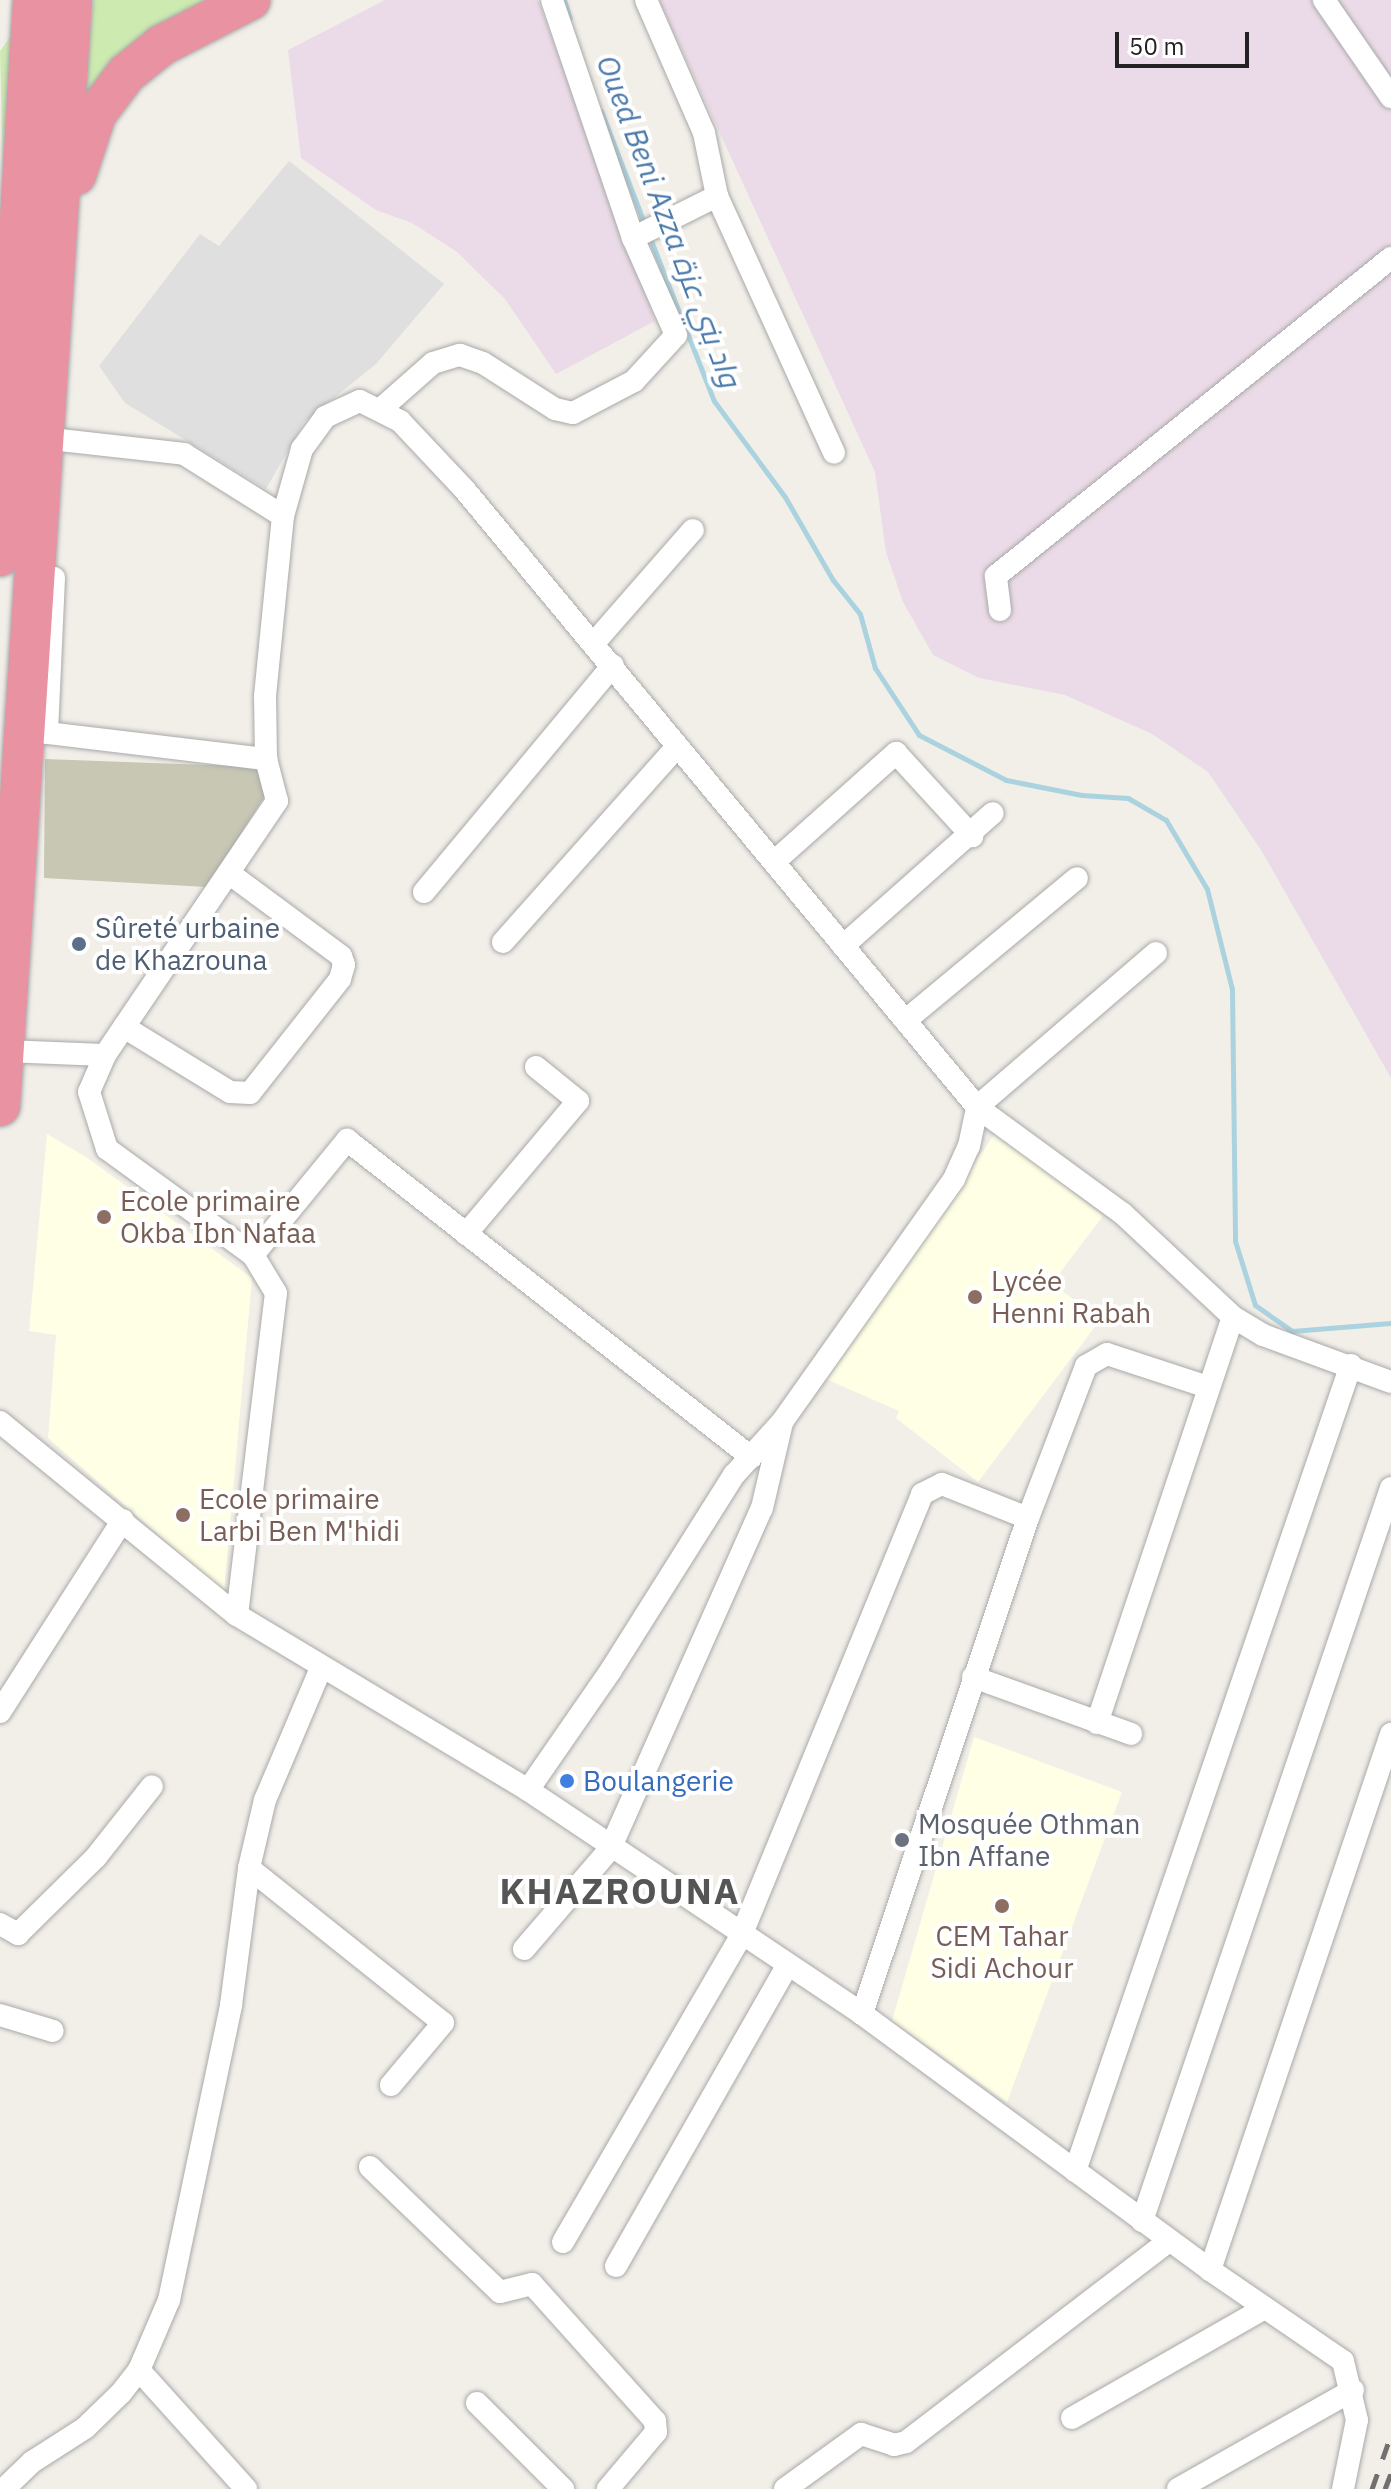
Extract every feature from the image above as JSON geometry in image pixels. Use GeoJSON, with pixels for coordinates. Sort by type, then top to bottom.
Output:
{"type":"FeatureCollection","features":[{"type":"Feature","properties":{"kind":"highway"},"geometry":{"type":"LineString","coordinates":[[0,24],[12,0]]}},
{"type":"Feature","properties":{"kind":"highway"},"geometry":{"type":"LineString","coordinates":[[0,1106],[31,269],[33,0]]}},
{"type":"Feature","properties":{"kind":"highway"},"geometry":{"type":"LineString","coordinates":[[0,556],[31,269],[72,0]]}},
{"type":"Feature","properties":{"kind":"highway"},"geometry":{"type":"LineString","coordinates":[[31,269],[109,95],[162,45],[250,0]]}},
{"type":"Feature","properties":{"kind":"street"},"geometry":{"type":"LineString","coordinates":[[382,408],[433,363],[460,355],[483,363],[555,409],[573,413],[634,381],[676,335],[633,238],[552,0]]}},
{"type":"Feature","properties":{"kind":"street"},"geometry":{"type":"LineString","coordinates":[[646,0],[704,133],[717,196],[834,453]]}},
{"type":"Feature","properties":{"kind":"street"},"geometry":{"type":"LineString","coordinates":[[1324,0],[1391,97]]}},
{"type":"Feature","properties":{"kind":"street"},"geometry":{"type":"LineString","coordinates":[[633,238],[717,196]]}},
{"type":"Feature","properties":{"kind":"street"},"geometry":{"type":"LineString","coordinates":[[1000,610],[996,576],[1391,258]]}},
{"type":"Feature","properties":{"kind":"street"},"geometry":{"type":"LineString","coordinates":[[31,269],[68,301],[47,733],[266,759]]}},
{"type":"Feature","properties":{"kind":"street"},"geometry":{"type":"LineString","coordinates":[[237,1615],[276,1293],[253,1255],[107,1149],[89,1092],[105,1055],[277,801],[266,759],[265,696],[283,516],[302,449],[325,417],[360,401],[382,408],[464,489],[977,1107],[1122,1213],[1233,1317],[1263,1335],[1391,1382]]}},
{"type":"Feature","properties":{"kind":"street"},"geometry":{"type":"LineString","coordinates":[[60,440],[184,454],[283,516]]}},
{"type":"Feature","properties":{"kind":"street"},"geometry":{"type":"LineString","coordinates":[[594,643],[693,530]]}},
{"type":"Feature","properties":{"kind":"street"},"geometry":{"type":"LineString","coordinates":[[424,892],[613,665]]}},
{"type":"Feature","properties":{"kind":"street"},"geometry":{"type":"LineString","coordinates":[[503,942],[677,747]]}},
{"type":"Feature","properties":{"kind":"street"},"geometry":{"type":"LineString","coordinates":[[774,862],[896,753],[972,836]]}},
{"type":"Feature","properties":{"kind":"street"},"geometry":{"type":"LineString","coordinates":[[843,946],[972,836],[993,813]]}},
{"type":"Feature","properties":{"kind":"street"},"geometry":{"type":"LineString","coordinates":[[124,1027],[230,1092],[250,1093],[340,979],[344,965],[341,956],[229,873]]}},
{"type":"Feature","properties":{"kind":"street"},"geometry":{"type":"LineString","coordinates":[[906,1020],[1077,878]]}},
{"type":"Feature","properties":{"kind":"street"},"geometry":{"type":"LineString","coordinates":[[528,1790],[611,1670],[734,1475],[782,1422],[954,1179],[969,1146],[977,1107],[1156,953]]}},
{"type":"Feature","properties":{"kind":"street"},"geometry":{"type":"LineString","coordinates":[[4,1051],[105,1055]]}},
{"type":"Feature","properties":{"kind":"street"},"geometry":{"type":"LineString","coordinates":[[466,1234],[578,1101],[536,1067]]}},
{"type":"Feature","properties":{"kind":"street"},"geometry":{"type":"LineString","coordinates":[[253,1255],[347,1140],[751,1457]]}},
{"type":"Feature","properties":{"kind":"street"},"geometry":{"type":"LineString","coordinates":[[1097,1723],[1233,1317]]}},
{"type":"Feature","properties":{"kind":"street"},"geometry":{"type":"LineString","coordinates":[[862,2014],[973,1677],[1028,1518],[1086,1366],[1095,1357],[1107,1354],[1208,1387]]}},
{"type":"Feature","properties":{"kind":"street"},"geometry":{"type":"LineString","coordinates":[[1075,2171],[1351,1365]]}},
{"type":"Feature","properties":{"kind":"street"},"geometry":{"type":"LineString","coordinates":[[0,1422],[237,1615],[528,1790],[610,1849],[862,2014],[1263,2309],[1343,2361],[1353,2390],[1357,2420],[1343,2489]]}},
{"type":"Feature","properties":{"kind":"street"},"geometry":{"type":"LineString","coordinates":[[524,1949],[610,1849],[762,1508],[782,1422]]}},
{"type":"Feature","properties":{"kind":"street"},"geometry":{"type":"LineString","coordinates":[[563,2242],[741,1936],[922,1494],[942,1484],[1028,1518]]}},
{"type":"Feature","properties":{"kind":"street"},"geometry":{"type":"LineString","coordinates":[[1142,2221],[1391,1488]]}},
{"type":"Feature","properties":{"kind":"street"},"geometry":{"type":"LineString","coordinates":[[0,1712],[123,1520]]}},
{"type":"Feature","properties":{"kind":"street"},"geometry":{"type":"LineString","coordinates":[[4,2489],[32,2462],[85,2428],[139,2370],[180,2265],[231,2005],[249,1868],[265,1800],[321,1668]]}},
{"type":"Feature","properties":{"kind":"street"},"geometry":{"type":"LineString","coordinates":[[973,1677],[1131,1734]]}},
{"type":"Feature","properties":{"kind":"street"},"geometry":{"type":"LineString","coordinates":[[1210,2270],[1384,1782],[1391,1734]]}},
{"type":"Feature","properties":{"kind":"street"},"geometry":{"type":"LineString","coordinates":[[0,1924],[18,1934],[96,1857],[152,1786]]}},
{"type":"Feature","properties":{"kind":"street"},"geometry":{"type":"LineString","coordinates":[[249,1868],[443,2023],[391,2085]]}},
{"type":"Feature","properties":{"kind":"street"},"geometry":{"type":"LineString","coordinates":[[616,2266],[787,1966]]}},
{"type":"Feature","properties":{"kind":"street"},"geometry":{"type":"LineString","coordinates":[[0,2015],[53,2031]]}},
{"type":"Feature","properties":{"kind":"street"},"geometry":{"type":"LineString","coordinates":[[370,2167],[500,2292],[532,2284],[655,2421],[656,2432],[608,2489]]}},
{"type":"Feature","properties":{"kind":"street"},"geometry":{"type":"LineString","coordinates":[[785,2489],[861,2434],[894,2445],[906,2442],[1169,2241]]}},
{"type":"Feature","properties":{"kind":"street"},"geometry":{"type":"LineString","coordinates":[[1072,2418],[1263,2309]]}},
{"type":"Feature","properties":{"kind":"street"},"geometry":{"type":"LineString","coordinates":[[139,2370],[246,2489]]}},
{"type":"Feature","properties":{"kind":"street"},"geometry":{"type":"LineString","coordinates":[[1178,2489],[1353,2390]]}},
{"type":"Feature","properties":{"kind":"street"},"geometry":{"type":"LineString","coordinates":[[477,2403],[563,2489]]}},
{"type":"Feature","properties":{"kind":"shaded area"},"geometry":{"type":"Polygon","coordinates":[[[385,0],[538,0],[655,321],[556,374],[505,299],[457,252],[412,223],[376,210],[301,158],[288,50],[385,0]]]}},
{"type":"Feature","properties":{"kind":"shaded area"},"geometry":{"type":"Polygon","coordinates":[[[659,0],[1391,0],[1391,1078],[1261,850],[1208,772],[1152,734],[1065,695],[979,678],[933,655],[903,602],[886,552],[875,472],[659,0]]]}},
{"type":"Feature","properties":{"kind":"shaded area"},"geometry":{"type":"Polygon","coordinates":[[[289,161],[444,284],[376,364],[304,422],[266,489],[125,403],[99,366],[200,234],[219,246],[289,161]]]}},
{"type":"Feature","properties":{"kind":"shaded area"},"geometry":{"type":"Polygon","coordinates":[[[45,759],[260,767],[268,791],[207,887],[44,878],[45,759]]]}},
{"type":"Feature","properties":{"kind":"shaded area","name":"Lycée Henni Rabah"},"geometry":{"type":"Polygon","coordinates":[[[996,1132],[1103,1216],[1052,1283],[1100,1320],[978,1482],[896,1418],[899,1411],[826,1379],[996,1132]]]}},
{"type":"Feature","properties":{"kind":"shaded area"},"geometry":{"type":"Polygon","coordinates":[[[47,1134],[86,1157],[252,1278],[224,1592],[48,1438],[56,1335],[29,1331],[47,1134]]]}},
{"type":"Feature","properties":{"kind":"shaded area","name":"CEM Tahar Sidi Achour"},"geometry":{"type":"Polygon","coordinates":[[[974,1737],[1122,1792],[1007,2102],[892,2021],[974,1737]]]}},
{"type":"Feature","properties":{"kind":"green space"},"geometry":{"type":"Polygon","coordinates":[[[93,0],[222,0],[82,114],[93,0]]]}},
{"type":"Feature","properties":{"kind":"green space"},"geometry":{"type":"Polygon","coordinates":[[[18,26],[4,211],[0,51],[18,26]]]}},
{"type":"Feature","properties":{"kind":"waterway","name":"Oued Beni Azza واد بني عزة"},"geometry":{"type":"LineString","coordinates":[[564,0],[570,18]]}},
{"type":"Feature","properties":{"kind":"waterway","name":"Oued Beni Azza واد بني عزة"},"geometry":{"type":"LineString","coordinates":[[601,111],[645,225]]}},
{"type":"Feature","properties":{"kind":"waterway","name":"Oued Beni Azza واد بني عزة"},"geometry":{"type":"LineString","coordinates":[[650,238],[714,401],[785,497],[833,580],[860,614],[875,668],[919,735],[1006,780],[1082,795],[1128,798],[1166,820],[1207,889],[1232,989],[1235,1241],[1255,1305],[1292,1331],[1391,1323]]}},
{"type":"Feature","properties":{"kind":"railway"},"geometry":{"type":"LineString","coordinates":[[1372,2489],[1391,2435]]}},
{"type":"Feature","properties":{"kind":"railway"},"geometry":{"type":"LineString","coordinates":[[1385,2489],[1391,2473]]}},
{"type":"Feature","properties":{"kind":"place","name":"Sûreté urbaine de Khazrouna"},"geometry":{"type":"Point","coordinates":[79,944]}},
{"type":"Feature","properties":{"kind":"place","name":"Ecole primaire Okba Ibn Nafaa"},"geometry":{"type":"Point","coordinates":[104,1217]}},
{"type":"Feature","properties":{"kind":"place","name":"Lycée Henni Rabah"},"geometry":{"type":"Point","coordinates":[975,1297]}},
{"type":"Feature","properties":{"kind":"place","name":"Ecole primaire Larbi Ben M'hidi"},"geometry":{"type":"Point","coordinates":[183,1515]}},
{"type":"Feature","properties":{"kind":"place","name":"Boulangerie"},"geometry":{"type":"Point","coordinates":[567,1781]}},
{"type":"Feature","properties":{"kind":"place","name":"Mosquée Othman Ibn Affane"},"geometry":{"type":"Point","coordinates":[902,1840]}},
{"type":"Feature","properties":{"kind":"place","name":"CEM Tahar Sidi Achour"},"geometry":{"type":"Point","coordinates":[1002,1906]}},
{"type":"Feature","properties":{"kind":"district","name":"KHAZROUNA"},"geometry":{"type":"Point","coordinates":[620,1891]}}]}
